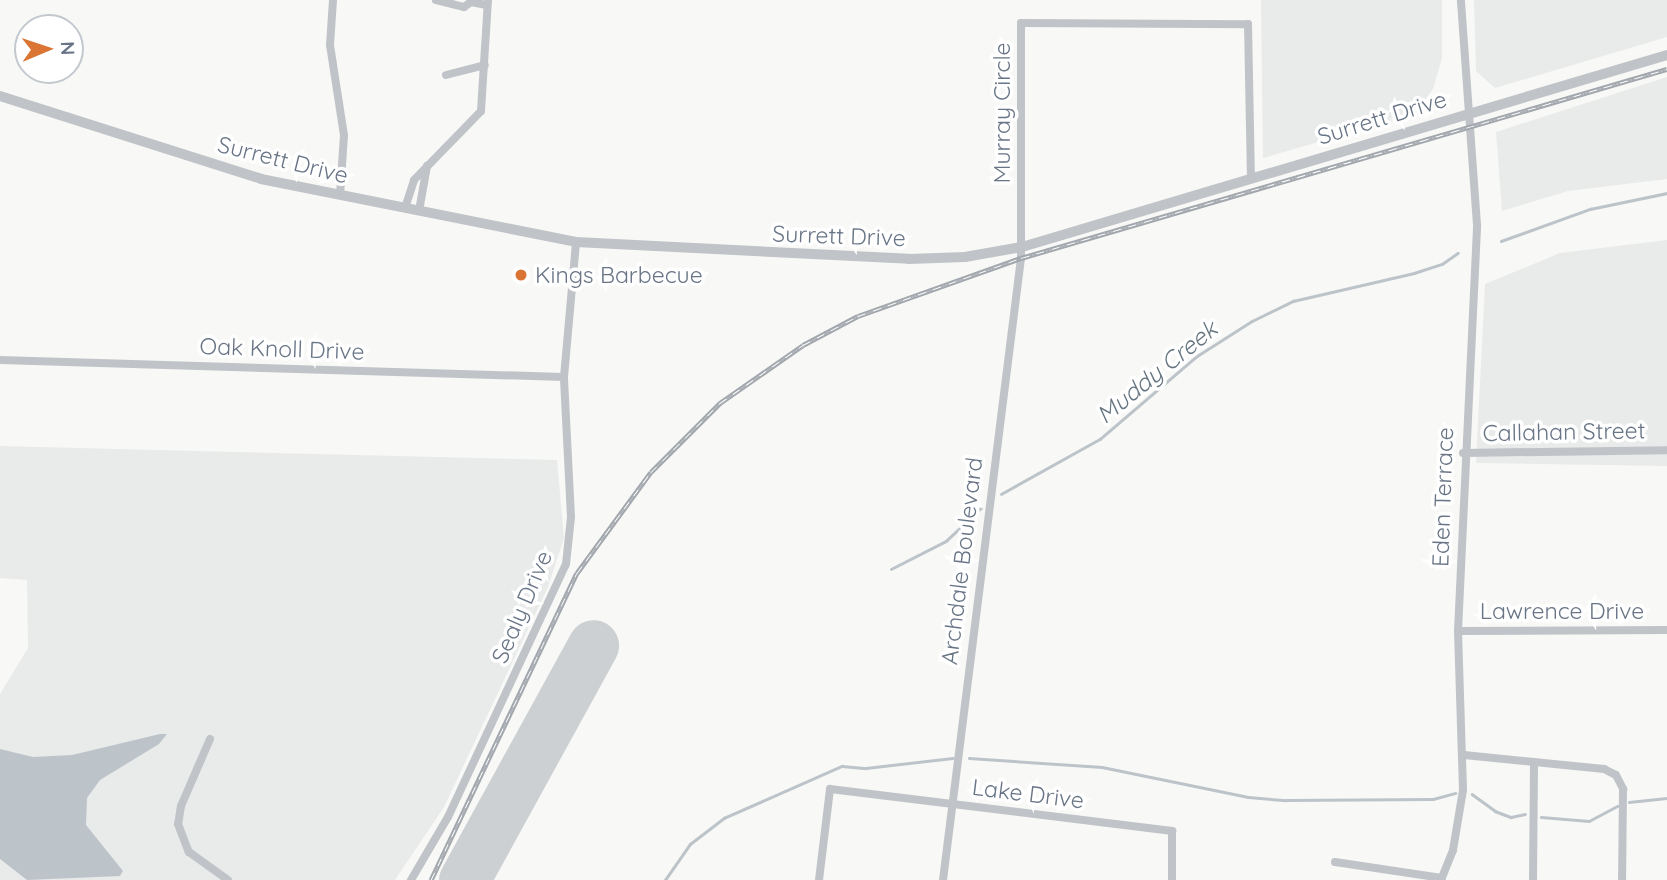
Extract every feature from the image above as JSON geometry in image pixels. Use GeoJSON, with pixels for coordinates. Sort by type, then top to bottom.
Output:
{"type":"FeatureCollection","features":[{"type":"Feature","properties":{"kind":"street"},"geometry":{"type":"LineString","coordinates":[[332,0],[330,45],[344,135],[340,195]]}},
{"type":"Feature","properties":{"kind":"street"},"geometry":{"type":"LineString","coordinates":[[405,208],[410,187],[481,111],[487,3],[470,1],[464,7],[436,0]]}},
{"type":"Feature","properties":{"kind":"street","name":"Eden Terrace"},"geometry":{"type":"LineString","coordinates":[[1441,879],[1460,820],[1464,755],[1458,631],[1463,453],[1477,198],[1461,0]]}},
{"type":"Feature","properties":{"kind":"street","name":"Murray Circle"},"geometry":{"type":"LineString","coordinates":[[1022,247],[1021,23],[1248,24],[1251,177]]}},
{"type":"Feature","properties":{"kind":"street","name":"Surrett Drive"},"geometry":{"type":"LineString","coordinates":[[0,96],[261,179],[576,242],[909,258],[965,257],[1022,247],[1468,112],[1667,55]]}},
{"type":"Feature","properties":{"kind":"street"},"geometry":{"type":"LineString","coordinates":[[446,75],[485,65]]}},
{"type":"Feature","properties":{"kind":"street"},"geometry":{"type":"LineString","coordinates":[[419,211],[427,166]]}},
{"type":"Feature","properties":{"kind":"street","name":"Sealy Drive"},"geometry":{"type":"LineString","coordinates":[[411,880],[448,817],[566,564],[571,517],[564,377],[576,242]]}},
{"type":"Feature","properties":{"kind":"street","name":"Archdale Boulevard"},"geometry":{"type":"LineString","coordinates":[[943,880],[1022,247]]}},
{"type":"Feature","properties":{"kind":"street","name":"Oak Knoll Drive"},"geometry":{"type":"LineString","coordinates":[[0,360],[564,377]]}},
{"type":"Feature","properties":{"kind":"street","name":"Callahan Street"},"geometry":{"type":"LineString","coordinates":[[1463,453],[1667,450]]}},
{"type":"Feature","properties":{"kind":"street","name":"Lawrence Drive"},"geometry":{"type":"LineString","coordinates":[[1458,631],[1667,630]]}},
{"type":"Feature","properties":{"kind":"street"},"geometry":{"type":"LineString","coordinates":[[210,739],[181,806],[178,824],[189,852],[228,880]]}},
{"type":"Feature","properties":{"kind":"street"},"geometry":{"type":"LineString","coordinates":[[1464,755],[1604,769],[1616,775],[1623,789],[1622,880]]}},
{"type":"Feature","properties":{"kind":"street"},"geometry":{"type":"LineString","coordinates":[[1533,880],[1534,762]]}},
{"type":"Feature","properties":{"kind":"street","name":"Lake Drive"},"geometry":{"type":"LineString","coordinates":[[819,880],[830,789],[1172,831],[1172,880]]}},
{"type":"Feature","properties":{"kind":"street"},"geometry":{"type":"LineString","coordinates":[[1335,862],[1441,879]]}},
{"type":"Feature","properties":{"kind":"shaded area"},"geometry":{"type":"Polygon","coordinates":[[[1261,0],[1442,0],[1442,58],[1433,89],[1415,114],[1263,158],[1261,0]]]}},
{"type":"Feature","properties":{"kind":"shaded area"},"geometry":{"type":"Polygon","coordinates":[[[1474,0],[1667,0],[1667,37],[1495,88],[1476,71],[1474,0]]]}},
{"type":"Feature","properties":{"kind":"shaded area"},"geometry":{"type":"Polygon","coordinates":[[[1667,77],[1667,179],[1568,191],[1502,211],[1496,132],[1667,77]]]}},
{"type":"Feature","properties":{"kind":"shaded area"},"geometry":{"type":"Polygon","coordinates":[[[1667,240],[1667,466],[1476,463],[1485,284],[1560,253],[1667,240]]]}},
{"type":"Feature","properties":{"kind":"shaded area"},"geometry":{"type":"Polygon","coordinates":[[[0,446],[557,460],[564,538],[548,587],[444,807],[395,880],[0,880],[0,694],[28,648],[27,580],[0,578],[0,446]]]}},
{"type":"Feature","properties":{"kind":"shaded area"},"geometry":{"type":"Polygon","coordinates":[[[167,734],[159,744],[100,780],[87,798],[86,825],[123,871],[120,876],[27,880],[0,859],[0,749],[33,757],[72,755],[167,734]]]}},
{"type":"Feature","properties":{"kind":"waterway","name":"Muddy Creek"},"geometry":{"type":"LineString","coordinates":[[1501,241],[1590,209],[1667,193]]}},
{"type":"Feature","properties":{"kind":"waterway","name":"Muddy Creek"},"geometry":{"type":"LineString","coordinates":[[1001,494],[1100,439],[1197,356],[1252,321],[1293,301],[1414,273],[1442,264],[1458,253]]}},
{"type":"Feature","properties":{"kind":"waterway","name":"Muddy Creek"},"geometry":{"type":"LineString","coordinates":[[891,569],[946,541],[981,508]]}},
{"type":"Feature","properties":{"kind":"waterway","name":"Muddy Creek"},"geometry":{"type":"LineString","coordinates":[[665,880],[690,844],[724,818],[842,766],[866,768],[952,758]]}},
{"type":"Feature","properties":{"kind":"waterway"},"geometry":{"type":"LineString","coordinates":[[969,758],[1102,767],[1248,797],[1286,800],[1433,799],[1455,793]]}},
{"type":"Feature","properties":{"kind":"waterway"},"geometry":{"type":"LineString","coordinates":[[1472,794],[1495,811],[1511,817],[1525,814]]}},
{"type":"Feature","properties":{"kind":"waterway"},"geometry":{"type":"LineString","coordinates":[[1629,802],[1667,798]]}},
{"type":"Feature","properties":{"kind":"waterway"},"geometry":{"type":"LineString","coordinates":[[1541,817],[1589,821],[1617,806]]}},
{"type":"Feature","properties":{"kind":"runway"},"geometry":{"type":"LineString","coordinates":[[464,880],[593,645]]}},
{"type":"Feature","properties":{"kind":"railway"},"geometry":{"type":"LineString","coordinates":[[431,880],[577,573],[651,472],[720,403],[803,345],[858,316],[1021,258],[1667,69]]}},
{"type":"Feature","properties":{"kind":"place","name":"Kings Barbecue"},"geometry":{"type":"Point","coordinates":[521,275]}}]}
